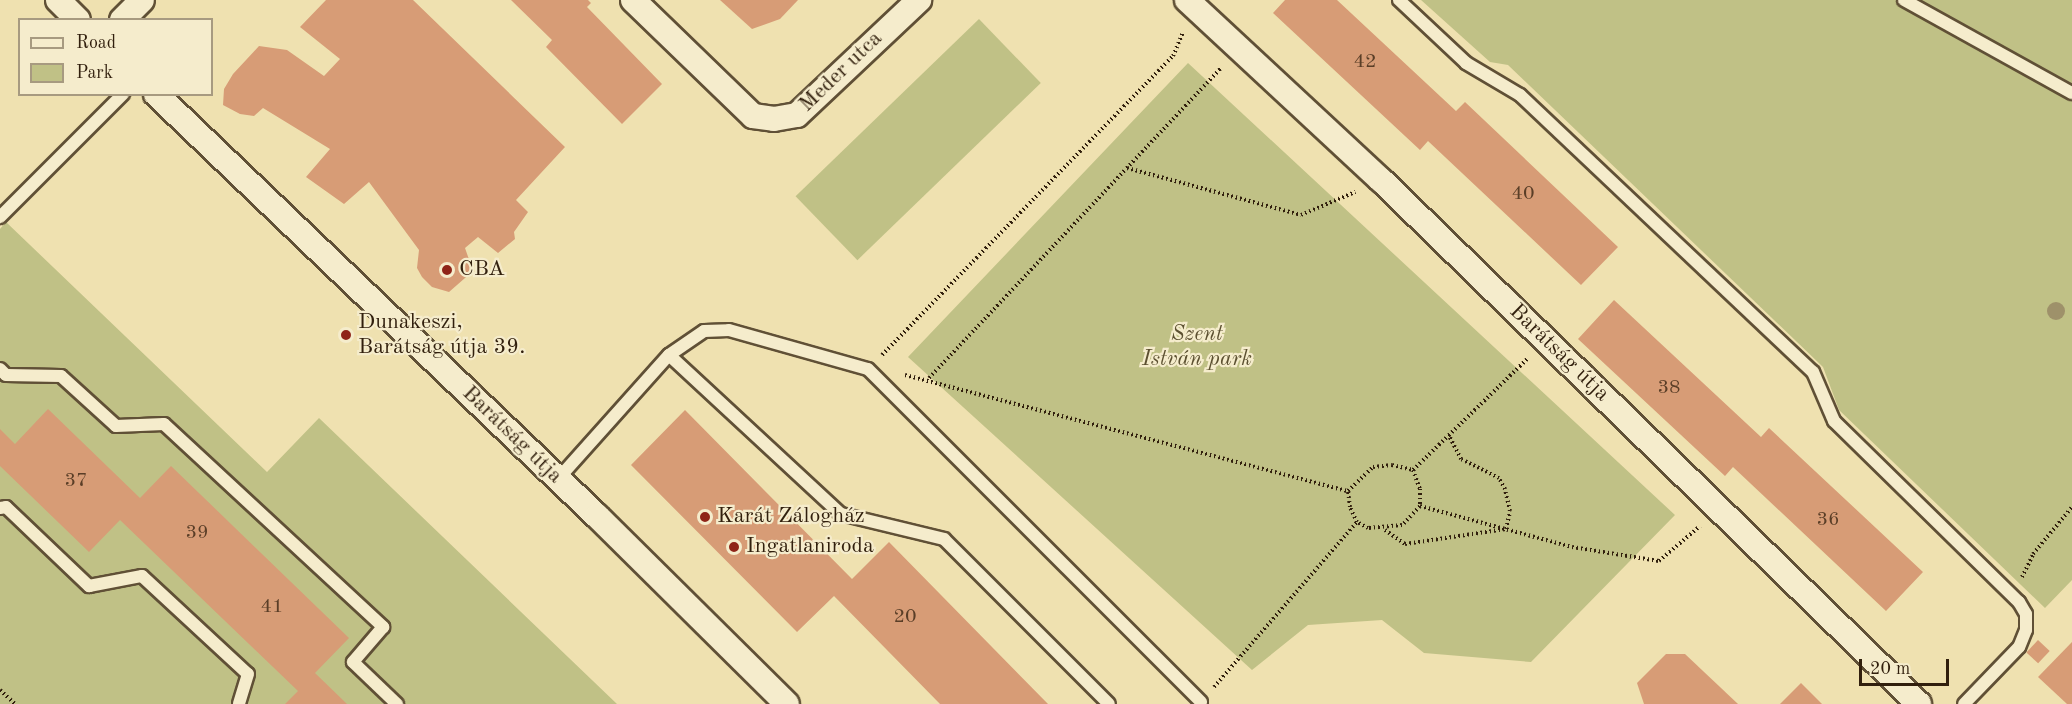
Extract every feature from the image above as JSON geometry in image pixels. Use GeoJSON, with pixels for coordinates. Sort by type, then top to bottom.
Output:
{"type":"FeatureCollection","features":[{"type":"Feature","properties":{"kind":"street"},"geometry":{"type":"LineString","coordinates":[[58,0],[76,18]]}},
{"type":"Feature","properties":{"kind":"street"},"geometry":{"type":"LineString","coordinates":[[124,18],[142,0]]}},
{"type":"Feature","properties":{"kind":"street","name":"Meder utca"},"geometry":{"type":"LineString","coordinates":[[633,0],[753,116],[774,119],[797,115],[919,0]]}},
{"type":"Feature","properties":{"kind":"street","name":"Barátság útja"},"geometry":{"type":"LineString","coordinates":[[1195,2],[1919,704]]}},
{"type":"Feature","properties":{"kind":"street","name":"Barátság útja"},"geometry":{"type":"LineString","coordinates":[[158,96],[558,479],[779,701]]}},
{"type":"Feature","properties":{"kind":"lane"},"geometry":{"type":"LineString","coordinates":[[1399,0],[1466,63],[1520,95],[1813,372],[1834,421],[2019,602],[2026,614],[2026,630],[2019,647],[1964,704]]}},
{"type":"Feature","properties":{"kind":"lane"},"geometry":{"type":"LineString","coordinates":[[1904,0],[2072,93]]}},
{"type":"Feature","properties":{"kind":"lane"},"geometry":{"type":"LineString","coordinates":[[0,217],[121,96]]}},
{"type":"Feature","properties":{"kind":"lane"},"geometry":{"type":"LineString","coordinates":[[558,479],[669,355],[704,331],[729,330],[868,369],[1201,702]]}},
{"type":"Feature","properties":{"kind":"lane"},"geometry":{"type":"LineString","coordinates":[[669,355],[841,514],[944,539],[1109,704]]}},
{"type":"Feature","properties":{"kind":"lane"},"geometry":{"type":"LineString","coordinates":[[0,369],[6,375],[61,376],[116,426],[164,424],[383,627],[353,662],[397,704]]}},
{"type":"Feature","properties":{"kind":"lane"},"geometry":{"type":"LineString","coordinates":[[0,508],[6,507],[89,586],[141,576],[248,674],[238,704]]}},
{"type":"Feature","properties":{"kind":"path"},"geometry":{"type":"LineString","coordinates":[[868,369],[1173,56],[1195,2]]}},
{"type":"Feature","properties":{"kind":"path"},"geometry":{"type":"LineString","coordinates":[[929,378],[1241,47]]}},
{"type":"Feature","properties":{"kind":"path"},"geometry":{"type":"LineString","coordinates":[[1127,168],[1301,215],[1381,180]]}},
{"type":"Feature","properties":{"kind":"path"},"geometry":{"type":"LineString","coordinates":[[1413,471],[1450,437],[1545,340]]}},
{"type":"Feature","properties":{"kind":"path"},"geometry":{"type":"LineString","coordinates":[[868,369],[929,378],[1348,492]]}},
{"type":"Feature","properties":{"kind":"path"},"geometry":{"type":"LineString","coordinates":[[1450,437],[1461,459],[1498,478],[1506,489],[1510,512],[1506,530]]}},
{"type":"Feature","properties":{"kind":"path"},"geometry":{"type":"LineString","coordinates":[[1348,492],[1373,467],[1392,465],[1413,471]]}},
{"type":"Feature","properties":{"kind":"path"},"geometry":{"type":"LineString","coordinates":[[1348,492],[1350,507],[1357,522],[1368,528],[1385,530],[1402,525],[1420,506],[1420,489],[1413,471]]}},
{"type":"Feature","properties":{"kind":"path"},"geometry":{"type":"LineString","coordinates":[[1420,506],[1572,547],[1659,561],[1719,509]]}},
{"type":"Feature","properties":{"kind":"path"},"geometry":{"type":"LineString","coordinates":[[2019,602],[2021,579],[2033,554],[2072,507]]}},
{"type":"Feature","properties":{"kind":"path"},"geometry":{"type":"LineString","coordinates":[[1201,702],[1357,522]]}},
{"type":"Feature","properties":{"kind":"path"},"geometry":{"type":"LineString","coordinates":[[1385,530],[1405,544],[1506,530]]}},
{"type":"Feature","properties":{"kind":"path"},"geometry":{"type":"LineString","coordinates":[[0,690],[15,704]]}},
{"type":"Feature","properties":{"kind":"green space"},"geometry":{"type":"Polygon","coordinates":[[[1421,0],[2072,0],[2072,580],[2045,608],[1839,410],[1823,367],[1508,65],[1490,62],[1421,0]]]}},
{"type":"Feature","properties":{"kind":"green space"},"geometry":{"type":"Polygon","coordinates":[[[979,19],[1041,83],[857,260],[796,196],[979,19]]]}},
{"type":"Feature","properties":{"kind":"green space","name":"Szent István park"},"geometry":{"type":"Polygon","coordinates":[[[1188,63],[1675,515],[1531,662],[1424,653],[1382,620],[1308,625],[1252,670],[908,357],[1188,63]]]}},
{"type":"Feature","properties":{"kind":"green space"},"geometry":{"type":"Polygon","coordinates":[[[6,222],[267,472],[319,418],[617,704],[0,704],[0,229],[6,222]]]}},
{"type":"Feature","properties":{"kind":"building"},"geometry":{"type":"Polygon","coordinates":[[[326,0],[413,0],[565,147],[516,200],[528,212],[514,232],[515,239],[498,253],[478,237],[465,248],[473,271],[449,292],[432,287],[422,277],[417,268],[419,250],[369,182],[344,204],[306,177],[330,149],[263,108],[254,116],[240,114],[223,105],[224,89],[233,74],[259,46],[287,50],[324,76],[340,59],[300,27],[326,0]]]}},
{"type":"Feature","properties":{"kind":"building"},"geometry":{"type":"Polygon","coordinates":[[[511,0],[588,0],[591,3],[587,7],[662,84],[622,124],[546,47],[552,40],[511,0]]]}},
{"type":"Feature","properties":{"kind":"building"},"geometry":{"type":"Polygon","coordinates":[[[720,0],[798,0],[780,19],[752,29],[720,0]]]}},
{"type":"Feature","properties":{"kind":"building"},"geometry":{"type":"Polygon","coordinates":[[[1285,0],[1337,0],[1456,111],[1465,102],[1618,247],[1581,285],[1428,141],[1420,150],[1273,13],[1285,0]]]}},
{"type":"Feature","properties":{"kind":"building"},"geometry":{"type":"Polygon","coordinates":[[[1614,300],[1761,437],[1769,428],[1923,572],[1886,611],[1733,467],[1725,476],[1578,339],[1614,300]]]}},
{"type":"Feature","properties":{"kind":"building"},"geometry":{"type":"Polygon","coordinates":[[[48,409],[140,498],[171,466],[349,638],[315,673],[347,704],[285,704],[298,691],[120,520],[89,552],[0,466],[0,429],[15,444],[48,409]]]}},
{"type":"Feature","properties":{"kind":"building"},"geometry":{"type":"Polygon","coordinates":[[[685,410],[852,579],[889,542],[1048,704],[940,704],[834,596],[797,632],[631,465],[685,410]]]}},
{"type":"Feature","properties":{"kind":"building"},"geometry":{"type":"Polygon","coordinates":[[[2038,640],[2050,651],[2038,663],[2026,652],[2038,640]]]}},
{"type":"Feature","properties":{"kind":"building"},"geometry":{"type":"Polygon","coordinates":[[[2072,642],[2072,704],[2067,704],[2038,677],[2072,642]]]}},
{"type":"Feature","properties":{"kind":"building"},"geometry":{"type":"Polygon","coordinates":[[[1666,654],[1685,654],[1738,704],[1644,704],[1637,683],[1666,654]]]}},
{"type":"Feature","properties":{"kind":"building"},"geometry":{"type":"Polygon","coordinates":[[[1801,683],[1822,704],[1780,704],[1801,683]]]}},
{"type":"Feature","properties":{"kind":"place","name":"CBA"},"geometry":{"type":"Point","coordinates":[447,270]}},
{"type":"Feature","properties":{"kind":"place","name":"Dunakeszi, Barátság útja 39."},"geometry":{"type":"Point","coordinates":[346,335]}},
{"type":"Feature","properties":{"kind":"place","name":"Karát Zálogház"},"geometry":{"type":"Point","coordinates":[705,517]}},
{"type":"Feature","properties":{"kind":"place","name":"Ingatlaniroda"},"geometry":{"type":"Point","coordinates":[734,547]}}]}
